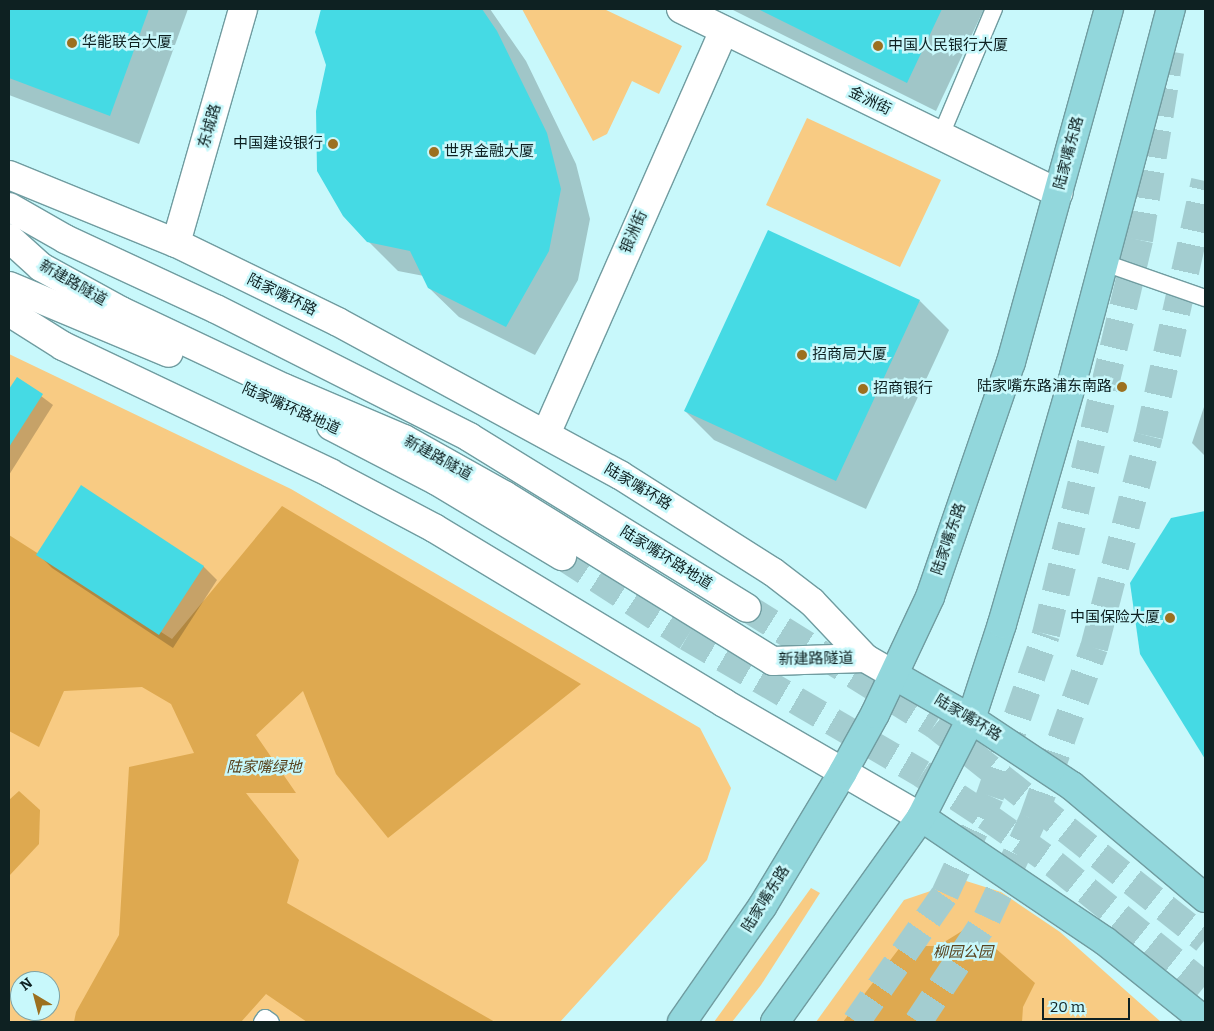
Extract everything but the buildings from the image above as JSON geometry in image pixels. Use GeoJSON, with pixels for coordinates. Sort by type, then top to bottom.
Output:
{"type":"FeatureCollection","features":[{"type":"Feature","properties":{"kind":"main road","name":"东城路"},"geometry":{"type":"LineString","coordinates":[[176,243],[243,9]]}},
{"type":"Feature","properties":{"kind":"main road","name":"金洲街"},"geometry":{"type":"LineString","coordinates":[[682,9],[1058,193]]}},
{"type":"Feature","properties":{"kind":"main road","name":"陆家嘴东路"},"geometry":{"type":"LineString","coordinates":[[682,1022],[762,907],[843,772],[894,675],[930,597],[1011,362],[1109,9]]}},
{"type":"Feature","properties":{"kind":"main road"},"geometry":{"type":"LineString","coordinates":[[775,1022],[921,817],[971,719],[1002,624],[1171,9]]}},
{"type":"Feature","properties":{"kind":"main road","name":"银洲街"},"geometry":{"type":"LineString","coordinates":[[546,434],[724,30]]}},
{"type":"Feature","properties":{"kind":"main road","name":"陆家嘴环路"},"geometry":{"type":"LineString","coordinates":[[9,175],[176,243],[338,322],[620,475],[773,572],[812,602],[865,658],[971,719],[1093,800],[1205,898]]}},
{"type":"Feature","properties":{"kind":"main road"},"geometry":{"type":"LineString","coordinates":[[9,207],[65,238]]}},
{"type":"Feature","properties":{"kind":"main road"},"geometry":{"type":"LineString","coordinates":[[9,219],[65,238]]}},
{"type":"Feature","properties":{"kind":"main road","name":"新建路隧道"},"geometry":{"type":"LineString","coordinates":[[9,238],[40,267],[121,310],[421,448],[504,494],[773,661],[865,658]]}},
{"type":"Feature","properties":{"kind":"main road","name":"陆家嘴环路地道"},"geometry":{"type":"LineString","coordinates":[[65,238],[216,308],[460,433],[560,492],[747,608]]}},
{"type":"Feature","properties":{"kind":"main road","name":"陆家嘴环路地道"},"geometry":{"type":"LineString","coordinates":[[9,286],[124,333],[342,431],[437,482],[562,556]]}},
{"type":"Feature","properties":{"kind":"main road"},"geometry":{"type":"LineString","coordinates":[[9,312],[63,346],[330,473],[434,528],[921,817],[1105,941],[1205,1021]]}},
{"type":"Feature","properties":{"kind":"lane"},"geometry":{"type":"LineString","coordinates":[[941,135],[994,9]]}},
{"type":"Feature","properties":{"kind":"lane"},"geometry":{"type":"LineString","coordinates":[[1102,262],[1205,298]]}},
{"type":"Feature","properties":{"kind":"lane"},"geometry":{"type":"LineString","coordinates":[[262,1022],[265,1018],[271,1022]]}},
{"type":"Feature","properties":{"kind":"green space"},"geometry":{"type":"Polygon","coordinates":[[[522,9],[604,9],[682,46],[659,94],[632,81],[607,134],[593,141],[522,9]]]}},
{"type":"Feature","properties":{"kind":"green space"},"geometry":{"type":"Polygon","coordinates":[[[807,118],[941,180],[900,267],[766,205],[807,118]]]}},
{"type":"Feature","properties":{"kind":"green space","name":"陆家嘴绿地"},"geometry":{"type":"Polygon","coordinates":[[[9,354],[291,489],[700,728],[731,788],[707,860],[560,1022],[9,1022],[9,354]]]}},
{"type":"Feature","properties":{"kind":"green space"},"geometry":{"type":"Polygon","coordinates":[[[282,506],[581,684],[388,838],[336,774],[303,691],[256,735],[296,793],[246,793],[299,860],[287,903],[495,1022],[307,1022],[266,994],[241,1022],[74,1022],[76,1012],[119,935],[129,767],[194,753],[171,704],[142,687],[64,691],[39,747],[9,731],[9,535],[172,639],[282,506]]]}},
{"type":"Feature","properties":{"kind":"green space"},"geometry":{"type":"Polygon","coordinates":[[[19,791],[40,810],[39,844],[9,876],[9,800],[19,791]]]}},
{"type":"Feature","properties":{"kind":"green space","name":"柳园公园"},"geometry":{"type":"Polygon","coordinates":[[[963,880],[1001,892],[1060,932],[1161,1022],[816,1022],[904,900],[963,880]]]}},
{"type":"Feature","properties":{"kind":"green space"},"geometry":{"type":"Polygon","coordinates":[[[811,888],[820,893],[761,985],[732,1022],[714,1022],[811,888]]]}},
{"type":"Feature","properties":{"kind":"green space"},"geometry":{"type":"Polygon","coordinates":[[[970,926],[1035,983],[1023,1007],[1022,1022],[843,1022],[901,946],[938,946],[970,926]]]}},
{"type":"Feature","properties":{"kind":"tunnel"},"geometry":{"type":"LineString","coordinates":[[856,1022],[945,894],[990,796],[1046,634],[1139,240],[1170,52]]}},
{"type":"Feature","properties":{"kind":"tunnel"},"geometry":{"type":"LineString","coordinates":[[918,1022],[987,918],[1033,819],[1094,648],[1149,436],[1205,181]]}},
{"type":"Feature","properties":{"kind":"tunnel"},"geometry":{"type":"LineString","coordinates":[[562,556],[687,637],[922,774],[986,816],[1054,864],[1205,986]]}},
{"type":"Feature","properties":{"kind":"tunnel"},"geometry":{"type":"LineString","coordinates":[[747,608],[935,725],[1205,940]]}},
{"type":"Feature","properties":{"kind":"place","name":"华能联合大厦"},"geometry":{"type":"Point","coordinates":[72,43]}},
{"type":"Feature","properties":{"kind":"place","name":"中国人民银行大厦"},"geometry":{"type":"Point","coordinates":[878,46]}},
{"type":"Feature","properties":{"kind":"place","name":"中国建设银行"},"geometry":{"type":"Point","coordinates":[333,144]}},
{"type":"Feature","properties":{"kind":"place","name":"世界金融大厦"},"geometry":{"type":"Point","coordinates":[434,152]}},
{"type":"Feature","properties":{"kind":"place","name":"招商局大厦"},"geometry":{"type":"Point","coordinates":[802,355]}},
{"type":"Feature","properties":{"kind":"place","name":"陆家嘴东路浦东南路"},"geometry":{"type":"Point","coordinates":[1122,387]}},
{"type":"Feature","properties":{"kind":"place","name":"招商银行"},"geometry":{"type":"Point","coordinates":[863,389]}},
{"type":"Feature","properties":{"kind":"place","name":"中国保险大厦"},"geometry":{"type":"Point","coordinates":[1170,618]}}]}
